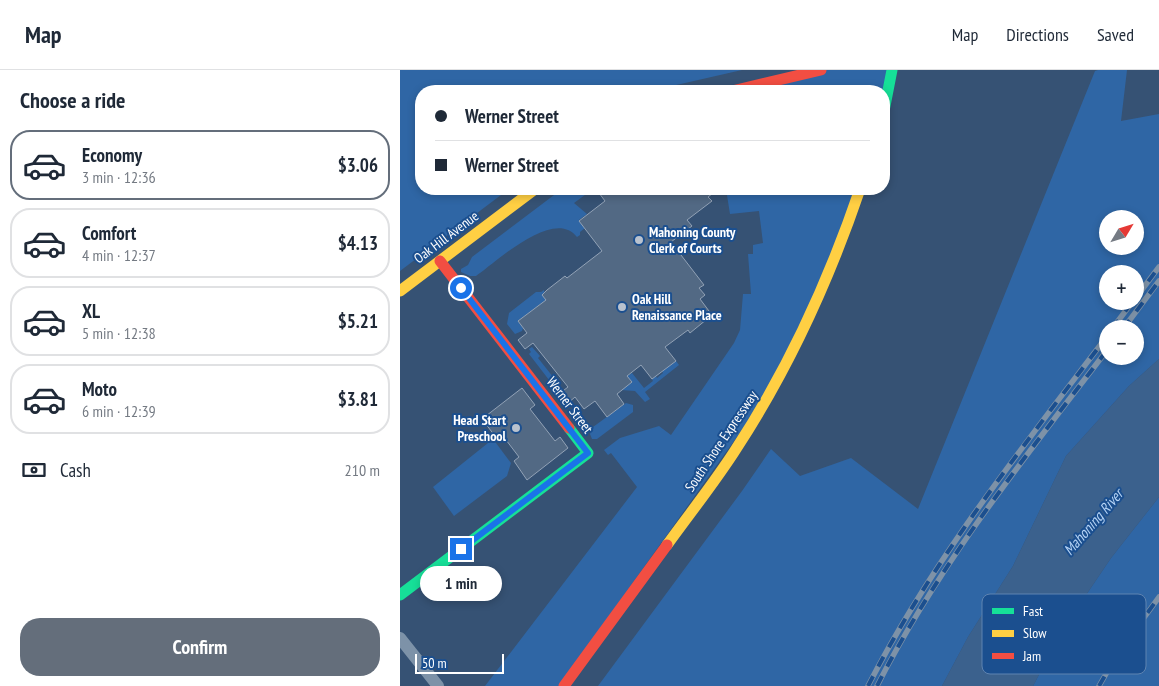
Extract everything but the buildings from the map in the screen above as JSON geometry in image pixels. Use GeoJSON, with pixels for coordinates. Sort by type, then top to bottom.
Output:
{"type":"FeatureCollection","features":[{"type":"Feature","properties":{"kind":"main road"},"geometry":{"type":"LineString","coordinates":[[757,85],[821,70]]}},
{"type":"Feature","properties":{"kind":"main road"},"geometry":{"type":"LineString","coordinates":[[889,85],[892,70]]}},
{"type":"Feature","properties":{"kind":"main road","name":"Oak Hill Avenue"},"geometry":{"type":"LineString","coordinates":[[400,291],[527,195]]}},
{"type":"Feature","properties":{"kind":"main road","name":"South Shore Expressway"},"geometry":{"type":"LineString","coordinates":[[564,686],[757,418],[808,322],[837,254],[858,195]]}},
{"type":"Feature","properties":{"kind":"main road","name":"Werner Street"},"geometry":{"type":"LineString","coordinates":[[400,595],[588,453],[440,261]]}},
{"type":"Feature","properties":{"kind":"street"},"geometry":{"type":"LineString","coordinates":[[400,638],[438,686]]}},
{"type":"Feature","properties":{"kind":"shaded area"},"geometry":{"type":"Polygon","coordinates":[[[400,70],[742,70],[676,85],[415,85],[415,195],[501,195],[400,271],[400,70]]]}},
{"type":"Feature","properties":{"kind":"shaded area"},"geometry":{"type":"Polygon","coordinates":[[[821,70],[892,70],[886,85],[761,85],[821,70]]]}},
{"type":"Feature","properties":{"kind":"shaded area"},"geometry":{"type":"Polygon","coordinates":[[[1127,70],[1121,121],[1159,114],[1159,359],[1129,386],[1066,456],[1013,566],[995,594],[982,594],[982,615],[942,686],[598,686],[771,449],[800,476],[851,458],[918,509],[1095,71],[1127,70]]]}},
{"type":"Feature","properties":{"kind":"shaded area"},"geometry":{"type":"Polygon","coordinates":[[[554,195],[585,195],[574,203],[587,214],[579,220],[585,228],[577,237],[567,229],[554,228],[540,232],[525,240],[476,276],[470,276],[461,272],[461,269],[468,265],[472,257],[554,195]]]}},
{"type":"Feature","properties":{"kind":"shaded area"},"geometry":{"type":"Polygon","coordinates":[[[727,195],[857,195],[779,378],[559,686],[485,686],[637,487],[611,453],[608,455],[604,450],[620,438],[659,426],[671,435],[734,343],[740,330],[743,294],[751,294],[748,254],[753,254],[753,245],[763,243],[759,211],[730,214],[727,195]]]}},
{"type":"Feature","properties":{"kind":"shaded area"},"geometry":{"type":"Polygon","coordinates":[[[544,290],[546,300],[518,321],[523,328],[522,331],[515,334],[507,324],[509,313],[536,292],[544,290]]]}},
{"type":"Feature","properties":{"kind":"shaded area"},"geometry":{"type":"Polygon","coordinates":[[[532,347],[540,356],[538,358],[561,387],[556,389],[529,354],[531,352],[529,349],[532,347]]]}},
{"type":"Feature","properties":{"kind":"shaded area"},"geometry":{"type":"Polygon","coordinates":[[[676,361],[679,365],[645,392],[650,399],[645,402],[635,391],[621,390],[627,376],[632,373],[644,388],[653,381],[652,379],[656,376],[657,378],[663,373],[662,371],[676,361]]]}},
{"type":"Feature","properties":{"kind":"shaded area"},"geometry":{"type":"Polygon","coordinates":[[[626,403],[633,405],[633,412],[597,439],[592,439],[590,434],[593,427],[626,403]]]}},
{"type":"Feature","properties":{"kind":"shaded area"},"geometry":{"type":"Polygon","coordinates":[[[493,439],[511,463],[507,476],[454,516],[433,487],[493,439]]]}},
{"type":"Feature","properties":{"kind":"shaded area"},"geometry":{"type":"Polygon","coordinates":[[[1159,497],[1159,686],[1033,686],[1039,674],[1146,674],[1146,594],[1087,594],[1111,558],[1159,497]]]}},
{"type":"Feature","properties":{"kind":"water","name":"Mahoning River"},"geometry":{"type":"Polygon","coordinates":[[[1159,359],[1159,497],[1111,558],[1087,594],[995,594],[1013,566],[1066,456],[1129,386],[1159,359]]]}},
{"type":"Feature","properties":{"kind":"water"},"geometry":{"type":"Polygon","coordinates":[[[982,615],[982,674],[1039,674],[1033,686],[942,686],[982,615]]]}},
{"type":"Feature","properties":{"kind":"railway"},"geometry":{"type":"LineString","coordinates":[[1144,287],[1159,267]]}},
{"type":"Feature","properties":{"kind":"railway"},"geometry":{"type":"LineString","coordinates":[[1130,320],[1159,281]]}},
{"type":"Feature","properties":{"kind":"railway"},"geometry":{"type":"LineString","coordinates":[[1119,320],[1126,310]]}},
{"type":"Feature","properties":{"kind":"railway"},"geometry":{"type":"LineString","coordinates":[[868,686],[893,639],[950,549],[1011,462],[1099,347]]}},
{"type":"Feature","properties":{"kind":"railway"},"geometry":{"type":"LineString","coordinates":[[877,686],[901,641],[955,554],[1099,361]]}},
{"type":"Feature","properties":{"kind":"railway"},"geometry":{"type":"LineString","coordinates":[[1146,615],[1159,597]]}},
{"type":"Feature","properties":{"kind":"railway"},"geometry":{"type":"LineString","coordinates":[[1099,686],[1106,674]]}},
{"type":"Feature","properties":{"kind":"traffic: fast"},"geometry":{"type":"LineString","coordinates":[[889,85],[892,70]]}},
{"type":"Feature","properties":{"kind":"traffic: fast"},"geometry":{"type":"LineString","coordinates":[[400,595],[588,453],[569,428]]}},
{"type":"Feature","properties":{"kind":"traffic: slow"},"geometry":{"type":"LineString","coordinates":[[400,291],[527,195]]}},
{"type":"Feature","properties":{"kind":"traffic: slow"},"geometry":{"type":"LineString","coordinates":[[667,545],[728,461],[773,387],[821,290],[858,195]]}},
{"type":"Feature","properties":{"kind":"traffic: jam"},"geometry":{"type":"LineString","coordinates":[[757,85],[821,70]]}},
{"type":"Feature","properties":{"kind":"traffic: jam"},"geometry":{"type":"LineString","coordinates":[[440,261],[569,428]]}},
{"type":"Feature","properties":{"kind":"traffic: jam"},"geometry":{"type":"LineString","coordinates":[[564,686],[667,545]]}},
{"type":"Feature","properties":{"kind":"place","name":"Mahoning County Clerk of Courts"},"geometry":{"type":"Point","coordinates":[639,240]}},
{"type":"Feature","properties":{"kind":"place","name":"Oak Hill Renaissance Place"},"geometry":{"type":"Point","coordinates":[622,307]}},
{"type":"Feature","properties":{"kind":"place","name":"Head Start Preschool"},"geometry":{"type":"Point","coordinates":[516,428]}},
{"type":"Feature","properties":{"kind":"route"},"geometry":{"type":"LineString","coordinates":[[461,288],[588,453],[461,549]]}}]}
